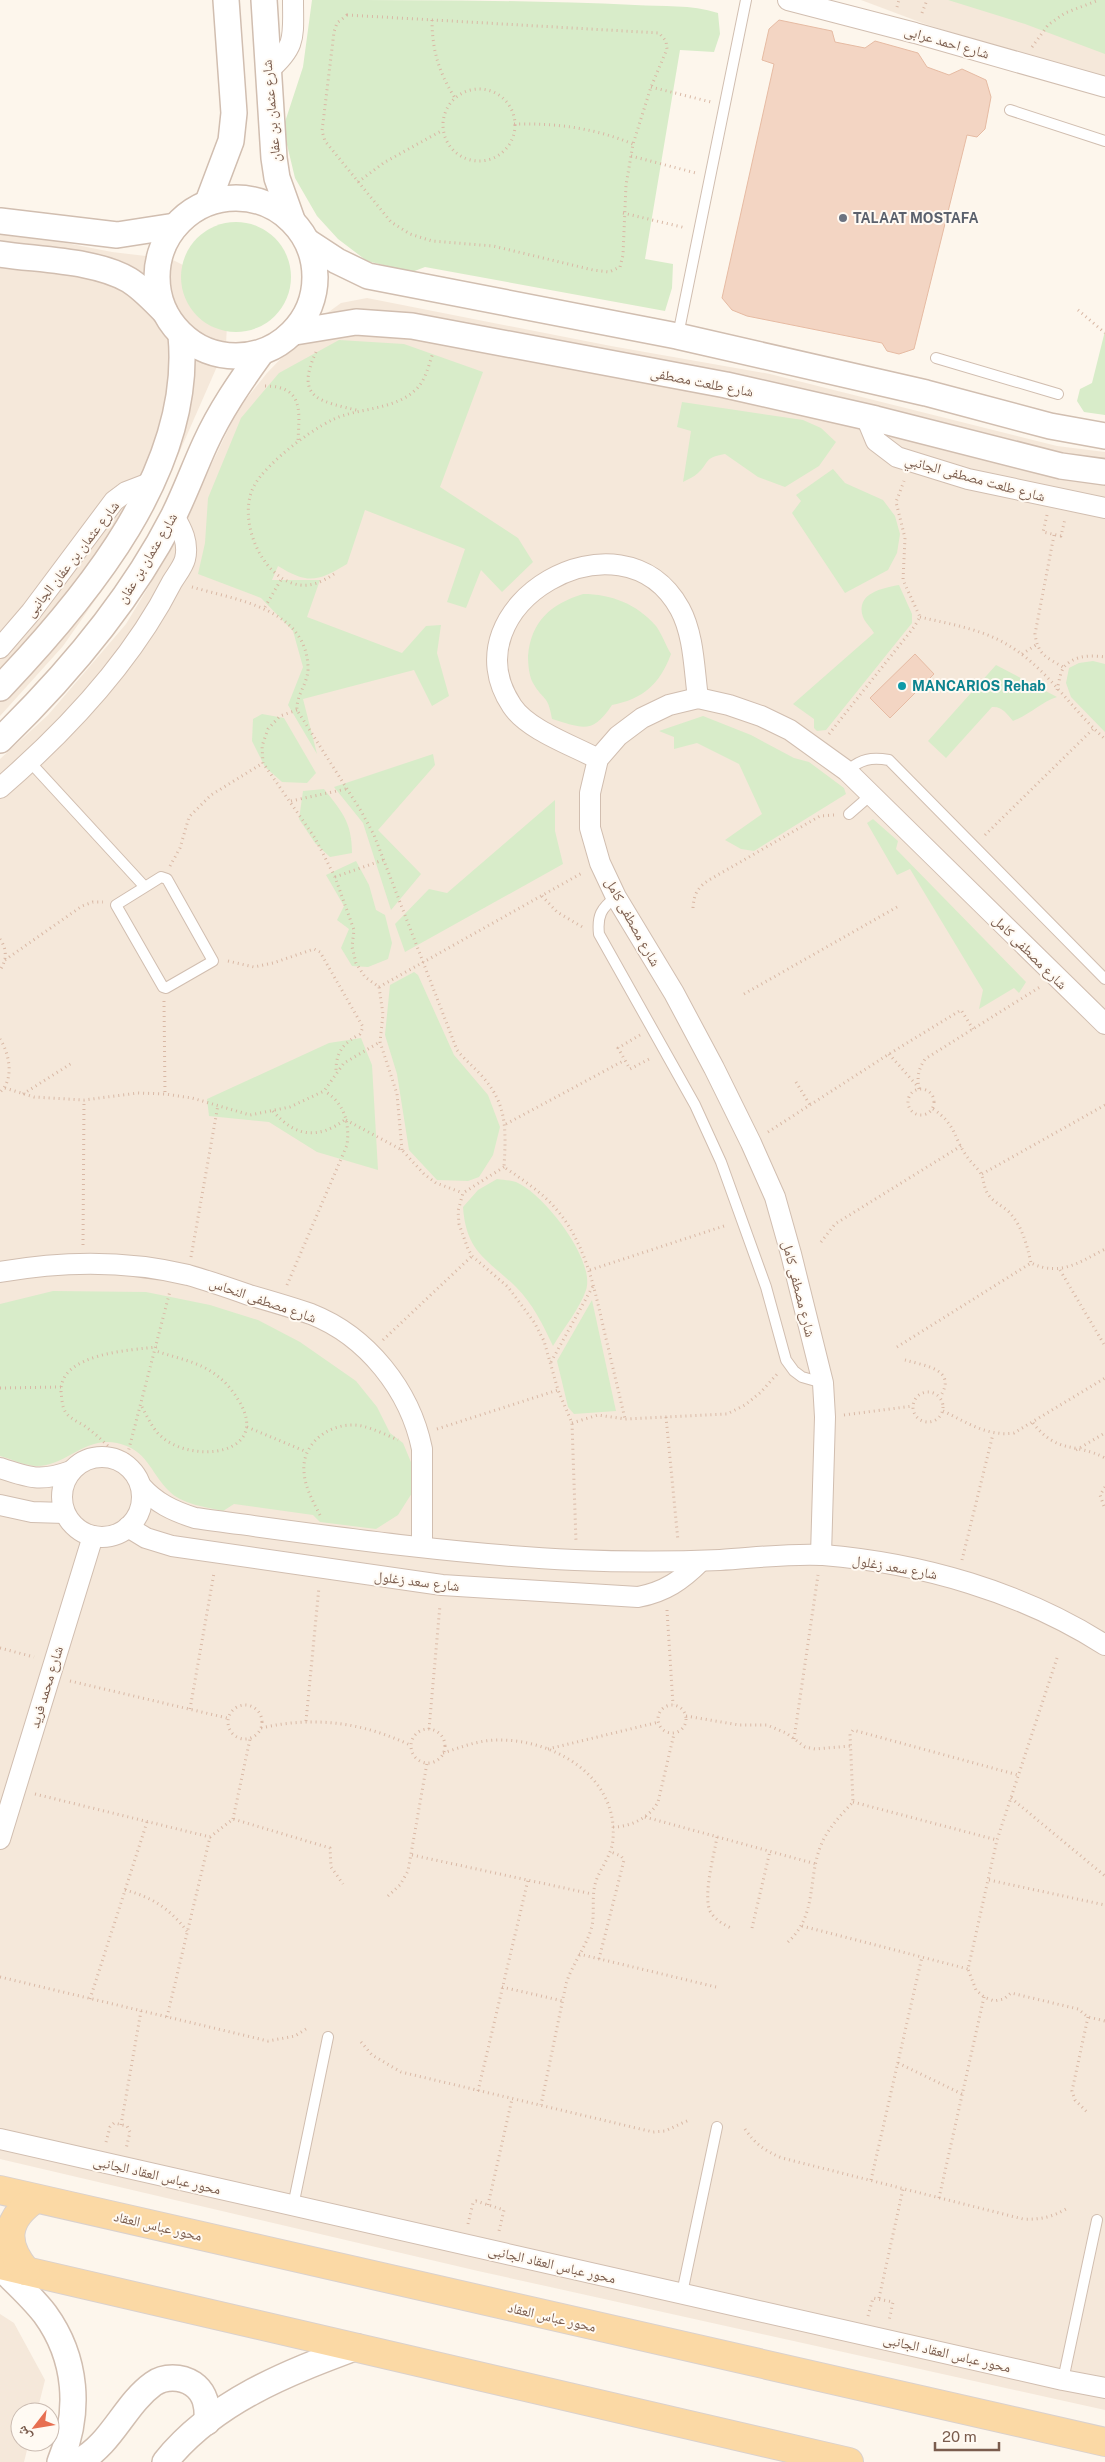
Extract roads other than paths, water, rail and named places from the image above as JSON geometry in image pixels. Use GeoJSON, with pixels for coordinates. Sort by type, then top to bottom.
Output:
{"type":"FeatureCollection","features":[{"type":"Feature","properties":{"kind":"main road","name":"محور عباس العقاد"},"geometry":{"type":"LineString","coordinates":[[0,2190],[1105,2442]]}},
{"type":"Feature","properties":{"kind":"main road"},"geometry":{"type":"LineString","coordinates":[[26,2271],[15,2258],[10,2241],[12,2224],[22,2209],[36,2199]]}},
{"type":"Feature","properties":{"kind":"main road"},"geometry":{"type":"LineString","coordinates":[[0,2266],[849,2462]]}},
{"type":"Feature","properties":{"kind":"street"},"geometry":{"type":"LineString","coordinates":[[208,202],[231,141],[234,113],[226,0]]}},
{"type":"Feature","properties":{"kind":"street","name":"شارع عثمان بن عفان"},"geometry":{"type":"LineString","coordinates":[[264,0],[274,158],[277,178],[292,220]]}},
{"type":"Feature","properties":{"kind":"street"},"geometry":{"type":"LineString","coordinates":[[268,71],[288,51],[292,43],[293,0]]}},
{"type":"Feature","properties":{"kind":"street","name":"شارع احمد عرابى"},"geometry":{"type":"LineString","coordinates":[[788,0],[1105,87]]}},
{"type":"Feature","properties":{"kind":"street"},"geometry":{"type":"LineString","coordinates":[[0,254],[92,267],[111,272],[129,280],[164,311],[181,335],[198,347],[218,355],[240,357],[261,353],[279,345],[294,332],[308,312],[315,290],[315,265],[308,242],[292,220],[274,206],[252,199],[230,197],[208,202],[190,212],[175,226],[160,252],[156,282],[164,311]]}},
{"type":"Feature","properties":{"kind":"street"},"geometry":{"type":"LineString","coordinates":[[0,220],[117,235],[175,226]]}},
{"type":"Feature","properties":{"kind":"street"},"geometry":{"type":"LineString","coordinates":[[308,242],[337,261],[368,276],[677,336],[926,393],[1050,426],[1105,436]]}},
{"type":"Feature","properties":{"kind":"street","name":"شارع طلعت مصطفى"},"geometry":{"type":"LineString","coordinates":[[294,332],[328,325],[384,323],[440,332],[726,385],[866,417],[1060,466],[1105,472]]}},
{"type":"Feature","properties":{"kind":"street"},"geometry":{"type":"LineString","coordinates":[[0,688],[29,658],[82,594],[123,534],[152,482],[167,446],[181,390],[183,360],[181,335]]}},
{"type":"Feature","properties":{"kind":"street","name":"شارع عثمان بن عفان"},"geometry":{"type":"LineString","coordinates":[[0,740],[57,682],[100,632],[134,584],[174,516],[205,443],[237,387],[261,353]]}},
{"type":"Feature","properties":{"kind":"street","name":"شارع طلعت مصطفى الجانبي"},"geometry":{"type":"LineString","coordinates":[[866,417],[876,442],[897,458],[968,479],[1105,508]]}},
{"type":"Feature","properties":{"kind":"street","name":"شارع عثمان بن عفان الجانبى"},"geometry":{"type":"LineString","coordinates":[[0,648],[31,612],[114,501],[126,492],[152,482]]}},
{"type":"Feature","properties":{"kind":"street"},"geometry":{"type":"LineString","coordinates":[[0,788],[30,762],[108,678],[158,608],[185,559],[186,544],[182,529],[174,516]]}},
{"type":"Feature","properties":{"kind":"street"},"geometry":{"type":"LineString","coordinates":[[598,758],[526,721],[512,706],[502,689],[497,669],[496,649],[505,625],[519,605],[537,587],[551,578],[582,566],[607,564],[632,566],[651,577],[667,591],[680,609],[688,629],[698,698]]}},
{"type":"Feature","properties":{"kind":"street","name":"شارع مصطفى كامل"},"geometry":{"type":"LineString","coordinates":[[821,1555],[825,1417],[823,1384],[775,1197],[751,1143],[674,994],[616,897],[600,862],[590,828],[590,793],[598,758],[618,736],[642,718],[669,705],[698,698],[729,705],[760,716],[790,730],[847,771],[872,794],[1105,1024]]}},
{"type":"Feature","properties":{"kind":"street","name":"شارع مصطفى النحاس"},"geometry":{"type":"LineString","coordinates":[[0,1272],[38,1266],[82,1264],[129,1265],[181,1274],[279,1304],[312,1315],[342,1331],[369,1352],[391,1377],[408,1405],[421,1442],[422,1547]]}},
{"type":"Feature","properties":{"kind":"street"},"geometry":{"type":"LineString","coordinates":[[103,1456],[125,1464],[135,1474],[140,1486],[142,1501],[138,1515],[128,1527],[118,1534],[105,1537],[93,1536],[81,1531],[65,1513],[62,1498],[64,1484],[71,1471],[80,1463],[103,1456]]}},
{"type":"Feature","properties":{"kind":"street"},"geometry":{"type":"LineString","coordinates":[[0,1468],[29,1478],[44,1479],[71,1471]]}},
{"type":"Feature","properties":{"kind":"street","name":"شارع سعد زغلول"},"geometry":{"type":"LineString","coordinates":[[140,1486],[153,1499],[166,1507],[195,1518],[422,1547],[576,1560],[701,1561],[821,1555],[925,1570],[1021,1601],[1082,1630],[1105,1645]]}},
{"type":"Feature","properties":{"kind":"street"},"geometry":{"type":"LineString","coordinates":[[0,1505],[32,1512],[65,1513]]}},
{"type":"Feature","properties":{"kind":"street","name":"شارع سعد زغلول"},"geometry":{"type":"LineString","coordinates":[[128,1527],[146,1538],[172,1546],[442,1586],[638,1597],[666,1589],[685,1577],[701,1561]]}},
{"type":"Feature","properties":{"kind":"street","name":"شارع محمد فريد"},"geometry":{"type":"LineString","coordinates":[[0,1839],[93,1536]]}},
{"type":"Feature","properties":{"kind":"street","name":"محور عباس العقاد الجانبى"},"geometry":{"type":"LineString","coordinates":[[0,2139],[1105,2388]]}},
{"type":"Feature","properties":{"kind":"street"},"geometry":{"type":"LineString","coordinates":[[0,2266],[44,2312],[55,2330],[69,2364],[72,2382],[73,2418],[70,2435],[60,2462]]}},
{"type":"Feature","properties":{"kind":"street"},"geometry":{"type":"LineString","coordinates":[[165,2462],[207,2422],[251,2392],[281,2376],[357,2347]]}},
{"type":"Feature","properties":{"kind":"street"},"geometry":{"type":"LineString","coordinates":[[78,2462],[97,2450],[147,2389],[164,2379],[183,2379],[201,2392],[208,2411],[207,2422]]}},
{"type":"Feature","properties":{"kind":"lane"},"geometry":{"type":"LineString","coordinates":[[677,336],[746,0]]}},
{"type":"Feature","properties":{"kind":"lane"},"geometry":{"type":"LineString","coordinates":[[1010,110],[1105,141]]}},
{"type":"Feature","properties":{"kind":"lane"},"geometry":{"type":"LineString","coordinates":[[936,358],[1058,394]]}},
{"type":"Feature","properties":{"kind":"lane"},"geometry":{"type":"LineString","coordinates":[[847,771],[859,761],[874,757],[889,760],[975,845],[1105,979]]}},
{"type":"Feature","properties":{"kind":"lane"},"geometry":{"type":"LineString","coordinates":[[30,762],[144,886]]}},
{"type":"Feature","properties":{"kind":"lane"},"geometry":{"type":"LineString","coordinates":[[849,814],[872,794]]}},
{"type":"Feature","properties":{"kind":"lane"},"geometry":{"type":"LineString","coordinates":[[164,877],[167,879],[212,961],[164,988],[116,905],[144,886],[164,877]]}},
{"type":"Feature","properties":{"kind":"lane"},"geometry":{"type":"LineString","coordinates":[[616,897],[603,906],[597,920],[599,934],[696,1105],[718,1154],[766,1287],[786,1360],[794,1371],[802,1377],[823,1384]]}},
{"type":"Feature","properties":{"kind":"lane"},"geometry":{"type":"LineString","coordinates":[[293,2206],[328,2038]]}},
{"type":"Feature","properties":{"kind":"lane"},"geometry":{"type":"LineString","coordinates":[[682,2293],[717,2127]]}},
{"type":"Feature","properties":{"kind":"lane"},"geometry":{"type":"LineString","coordinates":[[1063,2380],[1097,2220]]}},
{"type":"Feature","properties":{"kind":"place","name":"TALAAT MOSTAFA"},"geometry":{"type":"Point","coordinates":[843,218]}},
{"type":"Feature","properties":{"kind":"place","name":"MANCARIOS Rehab"},"geometry":{"type":"Point","coordinates":[902,686]}}]}
